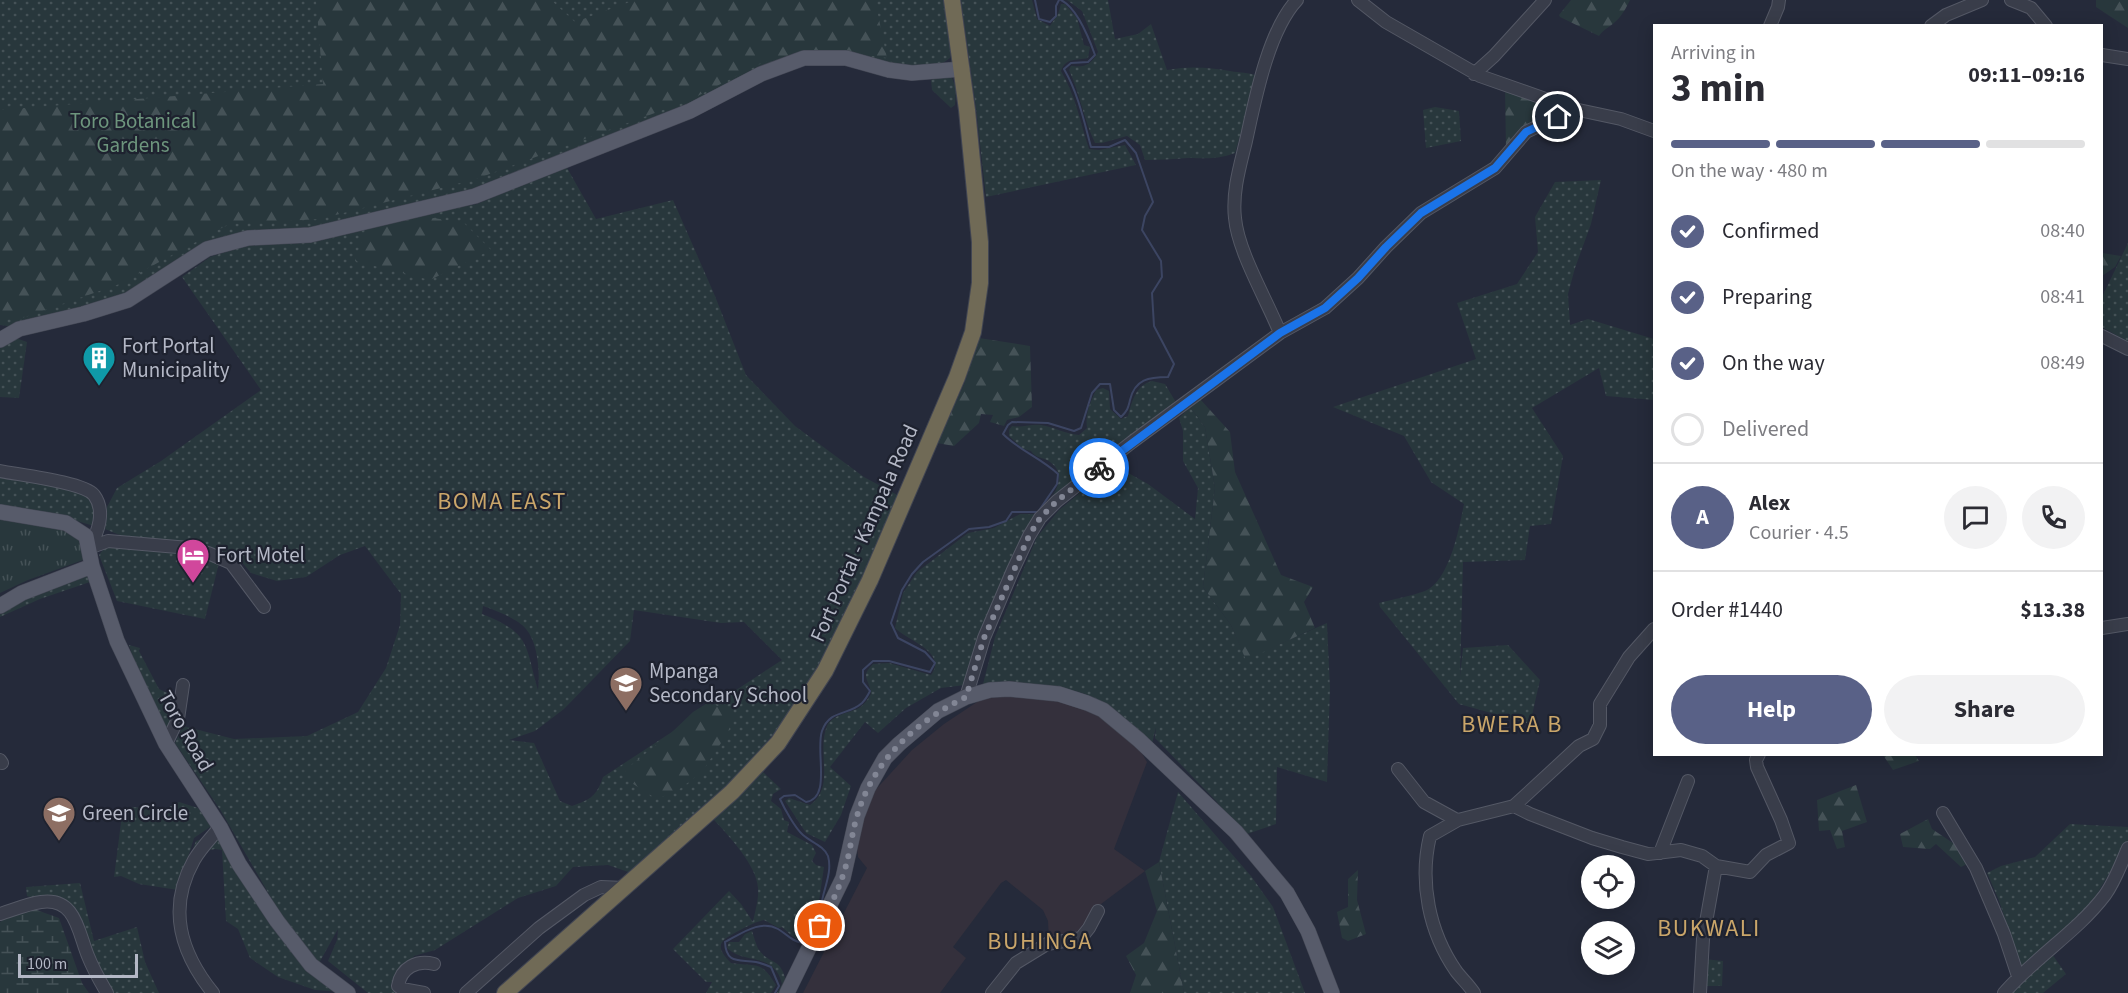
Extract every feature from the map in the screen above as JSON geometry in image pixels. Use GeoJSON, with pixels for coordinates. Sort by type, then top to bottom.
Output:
{"type":"FeatureCollection","features":[{"type":"Feature","properties":{"kind":"highway","name":"Fort Portal - Kampala Road"},"geometry":{"type":"LineString","coordinates":[[505,993],[732,792],[778,742],[847,631],[870,580],[957,376],[973,332],[980,283],[980,242],[962,69],[952,0]]}},
{"type":"Feature","properties":{"kind":"main road"},"geometry":{"type":"LineString","coordinates":[[0,340],[19,329],[83,314],[129,300],[207,249],[248,238],[318,233],[475,196],[690,111],[760,74],[804,58],[846,58],[889,70],[912,73],[962,69]]}},
{"type":"Feature","properties":{"kind":"main road","name":"Toro Road"},"geometry":{"type":"LineString","coordinates":[[0,512],[66,523],[86,536],[92,566],[117,641],[166,744],[220,827],[239,864],[277,921],[311,964],[348,993]]}},
{"type":"Feature","properties":{"kind":"main road"},"geometry":{"type":"LineString","coordinates":[[0,606],[22,592],[92,566]]}},
{"type":"Feature","properties":{"kind":"main road"},"geometry":{"type":"LineString","coordinates":[[787,993],[843,878],[857,816],[876,773],[899,744],[938,711],[966,697],[990,690],[1009,689],[1059,694],[1103,710],[1117,720],[1236,832],[1273,874],[1287,893],[1308,931],[1332,993]]}},
{"type":"Feature","properties":{"kind":"street"},"geometry":{"type":"LineString","coordinates":[[1280,333],[1239,237],[1235,217],[1235,199],[1237,180],[1265,64],[1290,8],[1297,0]]}},
{"type":"Feature","properties":{"kind":"street"},"geometry":{"type":"LineString","coordinates":[[1358,0],[1386,22],[1474,74],[1574,109],[1621,119],[1653,131]]}},
{"type":"Feature","properties":{"kind":"street"},"geometry":{"type":"LineString","coordinates":[[1474,74],[1494,56],[1545,0]]}},
{"type":"Feature","properties":{"kind":"street"},"geometry":{"type":"LineString","coordinates":[[1771,24],[1779,0]]}},
{"type":"Feature","properties":{"kind":"street"},"geometry":{"type":"LineString","coordinates":[[1934,24],[1946,15],[1982,0]]}},
{"type":"Feature","properties":{"kind":"street"},"geometry":{"type":"LineString","coordinates":[[2012,0],[2031,8],[2044,24]]}},
{"type":"Feature","properties":{"kind":"street"},"geometry":{"type":"LineString","coordinates":[[2103,55],[2128,59]]}},
{"type":"Feature","properties":{"kind":"street"},"geometry":{"type":"LineString","coordinates":[[966,697],[984,638],[1013,570],[1040,518],[1057,501],[1132,442],[1280,333],[1325,308],[1358,278],[1421,213],[1495,168],[1526,132],[1574,109]]}},
{"type":"Feature","properties":{"kind":"street"},"geometry":{"type":"LineString","coordinates":[[2103,336],[2128,349]]}},
{"type":"Feature","properties":{"kind":"street"},"geometry":{"type":"LineString","coordinates":[[0,471],[80,486],[94,495],[99,507],[100,518],[97,534],[89,548]]}},
{"type":"Feature","properties":{"kind":"street"},"geometry":{"type":"LineString","coordinates":[[89,548],[108,541],[180,547],[208,553],[231,563],[264,607]]}},
{"type":"Feature","properties":{"kind":"street"},"geometry":{"type":"LineString","coordinates":[[2103,628],[2128,624]]}},
{"type":"Feature","properties":{"kind":"street"},"geometry":{"type":"LineString","coordinates":[[1474,993],[1456,970],[1438,937],[1431,915],[1425,883],[1425,861],[1430,836],[1458,820],[1514,806],[1580,746],[1593,739],[1600,725],[1600,704],[1629,657],[1653,630]]}},
{"type":"Feature","properties":{"kind":"street"},"geometry":{"type":"LineString","coordinates":[[166,744],[178,719],[183,686]]}},
{"type":"Feature","properties":{"kind":"street"},"geometry":{"type":"LineString","coordinates":[[1514,806],[1592,838],[1648,854],[1681,850],[1702,856],[1716,866],[1750,872],[1766,855],[1789,843],[1781,820],[1756,767],[1758,756]]}},
{"type":"Feature","properties":{"kind":"street"},"geometry":{"type":"LineString","coordinates":[[1398,769],[1425,802],[1458,820]]}},
{"type":"Feature","properties":{"kind":"street"},"geometry":{"type":"LineString","coordinates":[[1660,853],[1688,781]]}},
{"type":"Feature","properties":{"kind":"street"},"geometry":{"type":"LineString","coordinates":[[1943,813],[1976,868],[2004,934],[2018,976]]}},
{"type":"Feature","properties":{"kind":"street"},"geometry":{"type":"LineString","coordinates":[[213,993],[189,955],[182,930],[179,899],[195,858],[220,827]]}},
{"type":"Feature","properties":{"kind":"street"},"geometry":{"type":"LineString","coordinates":[[2004,993],[2018,976],[2090,913],[2107,892],[2128,848]]}},
{"type":"Feature","properties":{"kind":"street"},"geometry":{"type":"LineString","coordinates":[[1700,993],[1703,939],[1716,866]]}},
{"type":"Feature","properties":{"kind":"street"},"geometry":{"type":"LineString","coordinates":[[466,993],[539,928],[584,895],[602,887],[624,888]]}},
{"type":"Feature","properties":{"kind":"street"},"geometry":{"type":"LineString","coordinates":[[0,914],[41,902],[61,904],[68,909],[74,916],[87,955],[107,993]]}},
{"type":"Feature","properties":{"kind":"street"},"geometry":{"type":"LineString","coordinates":[[992,993],[1016,963],[1047,944],[1081,938],[1098,911]]}},
{"type":"Feature","properties":{"kind":"street"},"geometry":{"type":"LineString","coordinates":[[424,993],[402,989],[398,986],[398,982],[401,975],[412,965],[423,961],[434,964]]}},
{"type":"Feature","properties":{"kind":"shaded area"},"geometry":{"type":"Polygon","coordinates":[[[1001,695],[1050,697],[1107,718],[1137,745],[1147,762],[1114,849],[1145,871],[1097,907],[1079,935],[1049,939],[1048,921],[1043,910],[1006,880],[1001,883],[953,947],[966,958],[940,993],[803,993],[867,868],[858,857],[856,839],[869,797],[912,750],[944,724],[980,700],[1001,695]]]}},
{"type":"Feature","properties":{"kind":"green space","name":"Toro Botanical Gardens"},"geometry":{"type":"Polygon","coordinates":[[[0,0],[948,0],[952,46],[950,58],[939,66],[911,68],[832,50],[802,54],[688,105],[474,191],[310,230],[247,232],[129,300],[21,328],[0,325],[0,0]]]}},
{"type":"Feature","properties":{"kind":"green space","name":"Toro Botanical Gardens"},"geometry":{"type":"Polygon","coordinates":[[[316,0],[551,0],[575,22],[635,0],[875,0],[887,58],[832,50],[763,62],[690,100],[476,179],[320,219],[229,224],[117,285],[22,318],[0,317],[0,110],[323,84],[316,0]]]}},
{"type":"Feature","properties":{"kind":"green space"},"geometry":{"type":"Polygon","coordinates":[[[961,0],[1032,0],[1037,19],[1050,26],[1061,4],[1065,4],[1077,18],[1084,45],[1090,47],[1088,58],[1072,60],[1066,63],[1061,71],[1074,100],[1089,149],[1099,150],[1125,145],[1136,165],[986,197],[961,0]]]}},
{"type":"Feature","properties":{"kind":"green space"},"geometry":{"type":"Polygon","coordinates":[[[1067,0],[1108,0],[1115,39],[1138,34],[1151,24],[1167,70],[1206,68],[1258,76],[1235,153],[1212,158],[1145,160],[1140,145],[1127,136],[1095,143],[1069,70],[1071,66],[1088,64],[1098,52],[1082,11],[1067,0]]]}},
{"type":"Feature","properties":{"kind":"green space"},"geometry":{"type":"Polygon","coordinates":[[[1571,0],[1630,0],[1620,17],[1599,36],[1560,17],[1559,15],[1571,0]]]}},
{"type":"Feature","properties":{"kind":"green space"},"geometry":{"type":"Polygon","coordinates":[[[2096,0],[2128,0],[2128,28],[2096,7],[2096,0]]]}},
{"type":"Feature","properties":{"kind":"green space"},"geometry":{"type":"Polygon","coordinates":[[[940,77],[952,78],[956,88],[955,105],[951,108],[932,90],[931,80],[940,77]]]}},
{"type":"Feature","properties":{"kind":"green space"},"geometry":{"type":"Polygon","coordinates":[[[1505,87],[1562,107],[1506,150],[1505,87]]]}},
{"type":"Feature","properties":{"kind":"green space"},"geometry":{"type":"Polygon","coordinates":[[[1435,107],[1459,111],[1461,141],[1426,148],[1423,110],[1435,107]]]}},
{"type":"Feature","properties":{"kind":"green space"},"geometry":{"type":"Polygon","coordinates":[[[566,166],[596,219],[673,200],[715,296],[746,375],[795,426],[864,477],[901,497],[845,617],[807,686],[770,739],[681,831],[634,874],[608,865],[573,867],[556,886],[518,898],[435,950],[414,956],[401,971],[403,993],[368,993],[328,961],[337,940],[338,929],[318,965],[277,908],[221,811],[175,743],[183,726],[234,739],[307,736],[358,712],[386,668],[400,625],[401,594],[365,546],[340,555],[306,577],[277,581],[251,573],[240,560],[201,544],[122,536],[105,529],[107,507],[117,488],[161,461],[261,390],[182,277],[210,257],[244,246],[326,239],[412,216],[477,204],[566,166]],[[483,606],[482,614],[510,628],[524,642],[538,690],[537,658],[530,635],[518,622],[483,606]],[[634,610],[630,641],[564,709],[535,731],[509,740],[534,743],[560,801],[572,806],[592,796],[603,777],[782,660],[744,622],[721,623],[634,610]]]}},
{"type":"Feature","properties":{"kind":"green space"},"geometry":{"type":"Polygon","coordinates":[[[1601,180],[1591,224],[1568,294],[1570,325],[1588,319],[1653,339],[1653,400],[1606,396],[1599,368],[1532,408],[1563,456],[1551,524],[1530,526],[1525,560],[1463,562],[1460,676],[1463,648],[1508,645],[1540,680],[1530,724],[1459,704],[1380,607],[1379,603],[1420,593],[1434,585],[1447,565],[1452,552],[1464,504],[1431,482],[1404,436],[1333,407],[1476,359],[1457,303],[1517,284],[1538,252],[1535,217],[1555,182],[1601,180]]]}},
{"type":"Feature","properties":{"kind":"green space"},"geometry":{"type":"Polygon","coordinates":[[[415,215],[464,223],[491,250],[430,280],[355,261],[366,228],[415,215]]]}},
{"type":"Feature","properties":{"kind":"green space"},"geometry":{"type":"Polygon","coordinates":[[[2128,243],[2128,342],[2103,328],[2103,295],[2128,243]]]}},
{"type":"Feature","properties":{"kind":"green space"},"geometry":{"type":"Polygon","coordinates":[[[2103,253],[2121,256],[2115,267],[2103,275],[2103,253]]]}},
{"type":"Feature","properties":{"kind":"green space"},"geometry":{"type":"Polygon","coordinates":[[[13,337],[27,342],[19,398],[0,397],[0,345],[13,337]]]}},
{"type":"Feature","properties":{"kind":"green space"},"geometry":{"type":"Polygon","coordinates":[[[979,338],[1030,346],[1032,407],[1019,417],[1007,420],[1004,426],[990,422],[993,415],[981,414],[979,423],[954,446],[937,443],[964,384],[979,338]]]}},
{"type":"Feature","properties":{"kind":"green space"},"geometry":{"type":"Polygon","coordinates":[[[1152,381],[1165,384],[1177,404],[1082,477],[1030,537],[965,685],[941,688],[906,708],[878,733],[865,722],[830,767],[851,786],[841,815],[825,842],[806,833],[785,801],[789,798],[810,805],[818,798],[824,779],[823,747],[827,726],[833,719],[859,708],[867,700],[871,694],[866,679],[869,669],[873,664],[889,663],[931,675],[935,667],[931,653],[895,628],[903,593],[917,572],[968,533],[994,528],[1020,514],[1038,514],[1054,494],[1059,480],[1058,472],[1047,460],[1023,449],[1009,436],[1012,426],[1041,425],[1079,435],[1087,428],[1087,413],[1096,390],[1103,388],[1109,391],[1110,409],[1121,419],[1128,416],[1138,390],[1152,381]]]}},
{"type":"Feature","properties":{"kind":"green space"},"geometry":{"type":"Polygon","coordinates":[[[1200,399],[1230,432],[1235,472],[1281,575],[1313,587],[1304,602],[1315,628],[1246,660],[1231,625],[1203,587],[1215,488],[1205,427],[1190,407],[1200,399]]]}},
{"type":"Feature","properties":{"kind":"green space"},"geometry":{"type":"Polygon","coordinates":[[[1190,407],[1205,427],[1215,488],[1203,587],[1231,625],[1246,659],[1327,623],[1330,688],[1327,782],[1277,767],[1276,824],[1244,835],[1217,802],[1155,738],[1156,727],[1151,748],[1106,706],[1079,692],[1038,687],[982,688],[995,637],[1037,537],[1059,510],[1114,465],[1148,484],[1195,519],[1198,488],[1183,461],[1183,431],[1179,418],[1190,407]]]}},
{"type":"Feature","properties":{"kind":"green space"},"geometry":{"type":"Polygon","coordinates":[[[0,477],[75,490],[90,498],[96,515],[94,526],[60,516],[0,508],[0,477]]]}},
{"type":"Feature","properties":{"kind":"green space"},"geometry":{"type":"Polygon","coordinates":[[[0,519],[40,523],[67,531],[76,537],[82,547],[83,560],[0,593],[0,519]]]}},
{"type":"Feature","properties":{"kind":"green space"},"geometry":{"type":"Polygon","coordinates":[[[106,546],[198,553],[219,563],[205,619],[117,601],[99,555],[106,546]]]}},
{"type":"Feature","properties":{"kind":"green space"},"geometry":{"type":"Polygon","coordinates":[[[86,571],[90,582],[40,599],[0,617],[0,610],[86,571]]]}},
{"type":"Feature","properties":{"kind":"green space"},"geometry":{"type":"Polygon","coordinates":[[[129,645],[140,648],[139,651],[159,689],[182,700],[171,738],[144,695],[129,645]]]}},
{"type":"Feature","properties":{"kind":"green space"},"geometry":{"type":"Polygon","coordinates":[[[709,702],[732,713],[729,731],[702,772],[673,794],[655,798],[627,780],[625,770],[670,734],[693,712],[709,702]]]}},
{"type":"Feature","properties":{"kind":"green space"},"geometry":{"type":"Polygon","coordinates":[[[1884,756],[1916,756],[1919,761],[1893,770],[1884,756]]]}},
{"type":"Feature","properties":{"kind":"green space"},"geometry":{"type":"Polygon","coordinates":[[[763,772],[781,789],[773,794],[771,801],[781,809],[784,820],[789,822],[787,832],[812,845],[816,853],[812,861],[824,867],[818,908],[803,938],[799,940],[782,927],[779,928],[764,920],[733,934],[721,943],[723,954],[731,963],[758,966],[766,972],[776,985],[771,993],[706,993],[712,982],[706,982],[673,949],[729,891],[753,922],[758,888],[753,870],[714,820],[763,772]]]}},
{"type":"Feature","properties":{"kind":"green space"},"geometry":{"type":"Polygon","coordinates":[[[1856,785],[1867,822],[1842,831],[1845,847],[1837,849],[1830,830],[1819,831],[1817,800],[1856,785]]]}},
{"type":"Feature","properties":{"kind":"green space"},"geometry":{"type":"Polygon","coordinates":[[[1178,792],[1251,876],[1273,907],[1305,993],[1184,993],[1159,862],[1178,792]]]}},
{"type":"Feature","properties":{"kind":"green space"},"geometry":{"type":"Polygon","coordinates":[[[179,802],[198,808],[213,825],[194,838],[178,890],[139,884],[121,876],[114,877],[123,807],[167,808],[179,802]]]}},
{"type":"Feature","properties":{"kind":"green space"},"geometry":{"type":"Polygon","coordinates":[[[1928,819],[1932,829],[1956,845],[1969,863],[1961,867],[1936,844],[1930,849],[1903,847],[1900,834],[1928,819]]]}},
{"type":"Feature","properties":{"kind":"green space"},"geometry":{"type":"Polygon","coordinates":[[[2070,824],[2128,827],[2128,841],[2086,913],[2022,969],[1987,873],[2001,866],[2035,857],[2070,824]]]}},
{"type":"Feature","properties":{"kind":"green space"},"geometry":{"type":"Polygon","coordinates":[[[222,831],[272,912],[342,992],[315,990],[278,977],[250,958],[238,929],[226,921],[222,850],[215,849],[191,854],[196,841],[222,831]]]}},
{"type":"Feature","properties":{"kind":"green space"},"geometry":{"type":"Polygon","coordinates":[[[1159,862],[1184,993],[1130,993],[1136,975],[1126,956],[1144,943],[1157,911],[1145,871],[1159,862]]]}},
{"type":"Feature","properties":{"kind":"green space"},"geometry":{"type":"Polygon","coordinates":[[[1358,870],[1357,900],[1366,934],[1348,941],[1342,938],[1337,912],[1348,907],[1348,879],[1358,870]]]}},
{"type":"Feature","properties":{"kind":"green space"},"geometry":{"type":"Polygon","coordinates":[[[80,883],[94,941],[137,927],[145,962],[159,993],[102,993],[94,984],[69,912],[27,896],[26,887],[80,883]]]}},
{"type":"Feature","properties":{"kind":"green space"},"geometry":{"type":"Polygon","coordinates":[[[23,908],[31,908],[59,918],[82,983],[89,993],[0,993],[0,922],[23,908]]]}},
{"type":"Feature","properties":{"kind":"green space"},"geometry":{"type":"Polygon","coordinates":[[[752,931],[759,950],[778,965],[784,974],[786,982],[779,993],[777,993],[782,984],[772,967],[734,953],[727,948],[729,942],[739,942],[745,934],[752,931]]]}},
{"type":"Feature","properties":{"kind":"green space"},"geometry":{"type":"Polygon","coordinates":[[[2052,954],[2066,974],[2043,993],[2012,993],[2027,975],[2052,954]]]}},
{"type":"Feature","properties":{"kind":"green space"},"geometry":{"type":"Polygon","coordinates":[[[1704,959],[1723,961],[1722,986],[1702,986],[1704,959]]]}},
{"type":"Feature","properties":{"kind":"waterway"},"geometry":{"type":"LineString","coordinates":[[1035,0],[1039,19],[1050,22],[1056,16],[1056,6],[1059,0]]}},
{"type":"Feature","properties":{"kind":"waterway"},"geometry":{"type":"LineString","coordinates":[[821,908],[829,869],[828,856],[800,832],[780,799],[784,796],[795,795],[806,802],[814,799],[821,783],[820,740],[822,731],[825,724],[834,716],[857,707],[865,699],[870,691],[863,682],[863,670],[873,661],[889,661],[930,672],[935,663],[925,652],[898,638],[891,623],[902,590],[912,574],[923,562],[969,529],[989,527],[1006,521],[1012,512],[1038,512],[1057,484],[1058,474],[1003,434],[1008,425],[1012,422],[1048,423],[1074,431],[1081,428],[1092,393],[1100,384],[1110,384],[1114,410],[1121,417],[1139,383],[1149,379],[1168,377],[1174,364],[1154,326],[1152,293],[1162,277],[1161,261],[1142,230],[1145,216],[1153,202],[1136,153],[1125,140],[1109,147],[1091,147],[1077,97],[1064,69],[1071,63],[1088,62],[1095,55],[1077,16],[1061,0]]}},
{"type":"Feature","properties":{"kind":"waterway"},"geometry":{"type":"LineString","coordinates":[[775,993],[779,986],[771,967],[758,962],[731,958],[725,942],[751,929],[764,926],[778,929],[799,942],[803,943],[805,939]]}},
{"type":"Feature","properties":{"kind":"way so far"},"geometry":{"type":"LineString","coordinates":[[820,926],[843,878],[857,816],[868,788],[885,758],[938,711],[966,697],[984,638],[1029,536],[1040,518],[1057,501],[1099,468]]}},
{"type":"Feature","properties":{"kind":"place","name":"Fort Portal Municipality"},"geometry":{"type":"Point","coordinates":[99,387]}},
{"type":"Feature","properties":{"kind":"place","name":"Fort Motel"},"geometry":{"type":"Point","coordinates":[193,584]}},
{"type":"Feature","properties":{"kind":"place","name":"Mpanga Secondary School"},"geometry":{"type":"Point","coordinates":[626,712]}},
{"type":"Feature","properties":{"kind":"place","name":"Green Circle"},"geometry":{"type":"Point","coordinates":[59,842]}},
{"type":"Feature","properties":{"kind":"district","name":"BOMA EAST"},"geometry":{"type":"Point","coordinates":[502,501]}},
{"type":"Feature","properties":{"kind":"district","name":"BWERA B"},"geometry":{"type":"Point","coordinates":[1512,724]}},
{"type":"Feature","properties":{"kind":"district","name":"BUKWALI"},"geometry":{"type":"Point","coordinates":[1709,928]}},
{"type":"Feature","properties":{"kind":"district","name":"BUHINGA"},"geometry":{"type":"Point","coordinates":[1040,941]}},
{"type":"Feature","properties":{"kind":"route"},"geometry":{"type":"LineString","coordinates":[[1099,468],[1280,333],[1325,308],[1358,278],[1421,213],[1495,168],[1526,132],[1558,117]]}}]}
